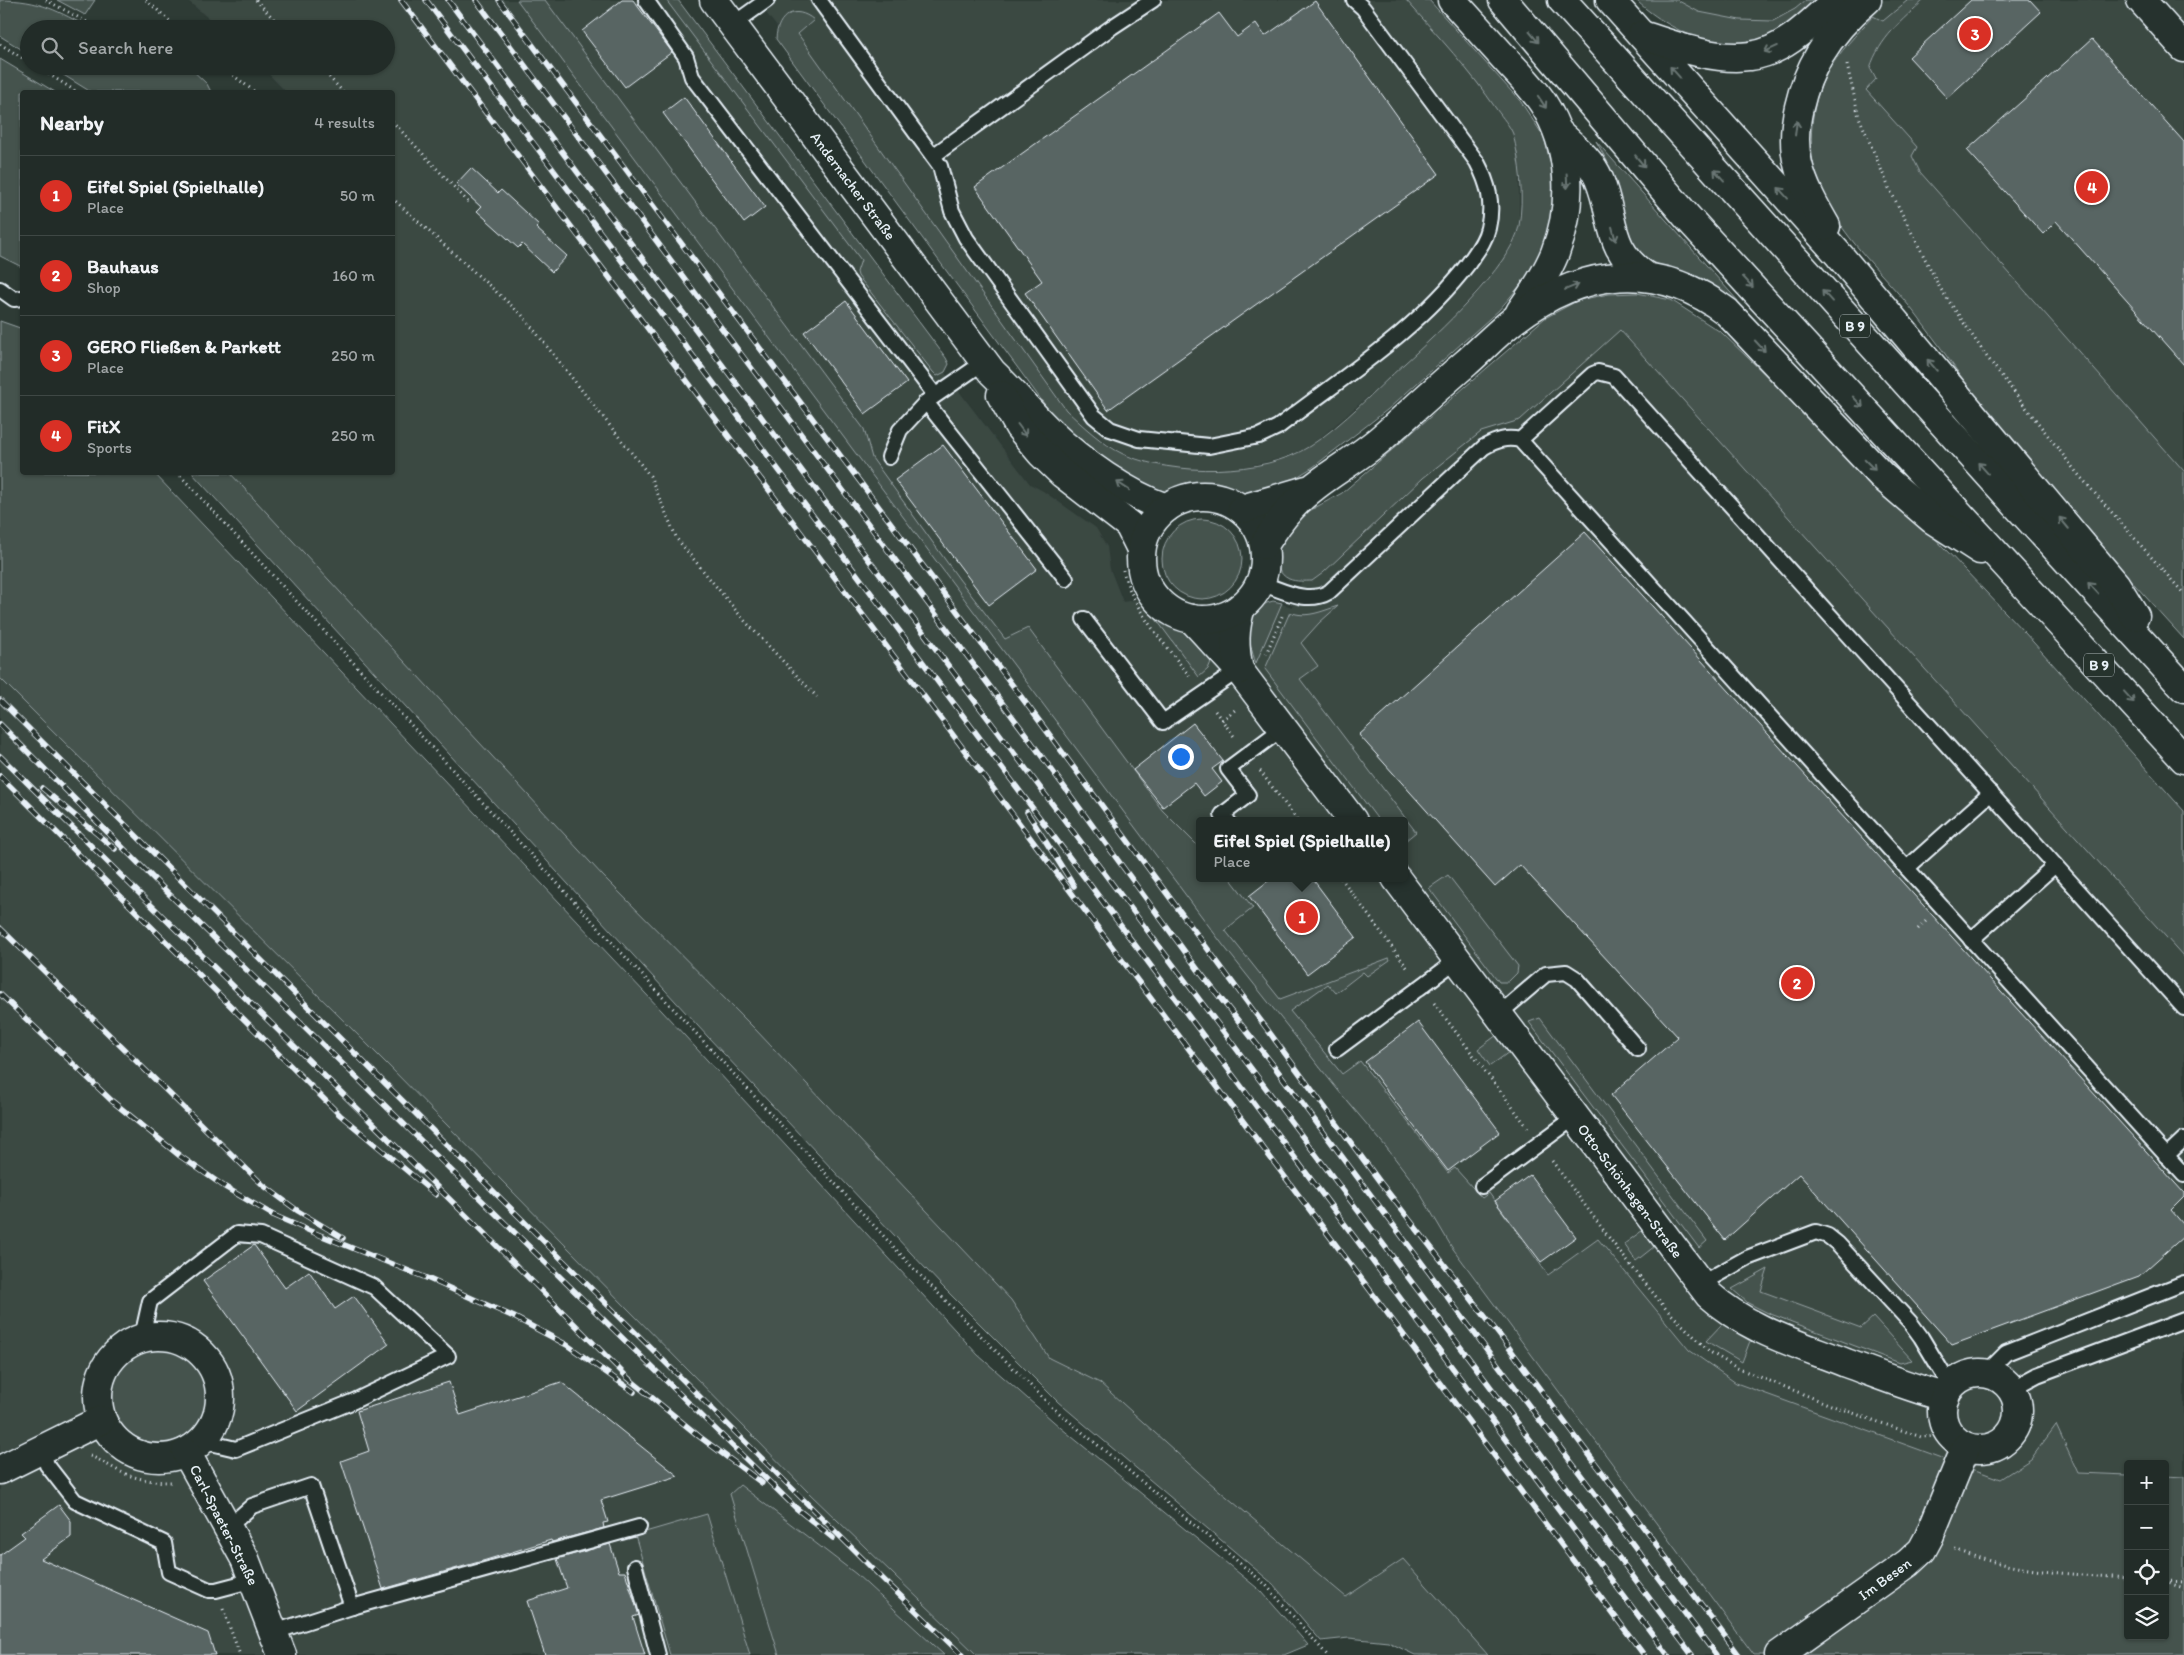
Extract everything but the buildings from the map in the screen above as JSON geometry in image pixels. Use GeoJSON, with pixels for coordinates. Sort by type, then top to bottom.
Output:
{"type":"FeatureCollection","features":[{"type":"Feature","properties":{"kind":"main road","name":"Andernacher Straße"},"geometry":{"type":"LineString","coordinates":[[714,0],[988,367],[1051,433],[1074,452],[1138,496],[1166,508]]}},
{"type":"Feature","properties":{"kind":"main road"},"geometry":{"type":"LineString","coordinates":[[1452,0],[1532,88],[1559,133],[1568,181],[1567,205],[1562,231],[1548,267],[1514,320]]}},
{"type":"Feature","properties":{"kind":"main road","name":"B 9"},"geometry":{"type":"LineString","coordinates":[[1503,0],[1688,218],[2184,759]]}},
{"type":"Feature","properties":{"kind":"main road","name":"B 9"},"geometry":{"type":"LineString","coordinates":[[1562,0],[2006,494],[2184,688]]}},
{"type":"Feature","properties":{"kind":"main road"},"geometry":{"type":"LineString","coordinates":[[1610,0],[1839,255],[2116,585],[2133,613],[2150,650]]}},
{"type":"Feature","properties":{"kind":"main road"},"geometry":{"type":"LineString","coordinates":[[1642,35],[1699,51],[1736,57],[1752,56],[1771,50],[1792,38],[1836,0]]}},
{"type":"Feature","properties":{"kind":"main road"},"geometry":{"type":"LineString","coordinates":[[1839,255],[1805,185],[1798,164],[1795,142],[1797,121],[1809,77],[1819,55],[1828,41],[1867,0]]}},
{"type":"Feature","properties":{"kind":"main road"},"geometry":{"type":"LineString","coordinates":[[2141,0],[2184,48]]}},
{"type":"Feature","properties":{"kind":"main road"},"geometry":{"type":"LineString","coordinates":[[1559,133],[1582,154],[1592,167],[1602,187],[1618,248],[1630,264],[1646,277]]}},
{"type":"Feature","properties":{"kind":"main road"},"geometry":{"type":"LineString","coordinates":[[1264,544],[1291,508],[1313,488],[1376,443],[1514,320],[1553,296],[1581,284],[1610,278],[1646,277],[1684,286],[1727,312],[1882,476],[1932,518],[2013,571]]}},
{"type":"Feature","properties":{"kind":"main road","name":"Andernacher Straße"},"geometry":{"type":"LineString","coordinates":[[988,367],[1004,403],[1019,427],[1041,453],[1063,474],[1129,525],[1132,556],[1152,594],[1170,610],[1192,619],[1202,620],[1223,617],[1241,607],[1255,592],[1260,583],[1264,564],[1264,544],[1252,519],[1242,509],[1224,500],[1204,496],[1178,501],[1166,508],[1150,526],[1132,556]]}},
{"type":"Feature","properties":{"kind":"main road"},"geometry":{"type":"LineString","coordinates":[[1242,509],[1313,488]]}},
{"type":"Feature","properties":{"kind":"main road"},"geometry":{"type":"LineString","coordinates":[[1239,670],[1234,641],[1236,621],[1241,607]]}},
{"type":"Feature","properties":{"kind":"main road"},"geometry":{"type":"LineString","coordinates":[[1192,619],[1239,670],[1350,817]]}},
{"type":"Feature","properties":{"kind":"main road","name":"Otto-Schönhagen-Straße"},"geometry":{"type":"LineString","coordinates":[[1399,882],[1700,1284],[1724,1308],[1757,1328],[1870,1372],[1948,1392]]}},
{"type":"Feature","properties":{"kind":"main road","name":"Carl-Spaeter-Straße"},"geometry":{"type":"LineString","coordinates":[[158,1335],[180,1339],[206,1356],[216,1375],[220,1401],[215,1422],[194,1446],[160,1458],[139,1455],[113,1438],[102,1420],[97,1390],[103,1370],[123,1346],[142,1337],[158,1335]]}},
{"type":"Feature","properties":{"kind":"main road"},"geometry":{"type":"LineString","coordinates":[[1986,1373],[2000,1379],[2011,1389],[2017,1401],[2018,1416],[2011,1435],[1996,1447],[1976,1449],[1966,1447],[1956,1440],[1945,1426],[1942,1407],[1948,1392],[1965,1376],[1986,1373]]}},
{"type":"Feature","properties":{"kind":"main road"},"geometry":{"type":"LineString","coordinates":[[0,1470],[44,1457],[102,1420]]}},
{"type":"Feature","properties":{"kind":"main road","name":"Carl-Spaeter-Straße"},"geometry":{"type":"LineString","coordinates":[[194,1446],[199,1476],[245,1559],[278,1643]]}},
{"type":"Feature","properties":{"kind":"main road","name":"Im Besen"},"geometry":{"type":"LineString","coordinates":[[1779,1655],[1908,1564],[1922,1550],[1966,1447]]}},
{"type":"Feature","properties":{"kind":"lane"},"geometry":{"type":"LineString","coordinates":[[646,0],[686,56],[692,78],[1066,579]]}},
{"type":"Feature","properties":{"kind":"lane"},"geometry":{"type":"LineString","coordinates":[[732,25],[767,0]]}},
{"type":"Feature","properties":{"kind":"lane"},"geometry":{"type":"LineString","coordinates":[[819,0],[940,166],[952,211],[966,238],[1094,416],[1110,429],[1139,439],[1209,446],[1258,436],[1278,426],[1392,340],[1423,313],[1459,275],[1482,244],[1488,228],[1491,212],[1490,192],[1477,162],[1363,8],[1354,0]]}},
{"type":"Feature","properties":{"kind":"lane"},"geometry":{"type":"LineString","coordinates":[[933,156],[1112,27],[1153,0]]}},
{"type":"Feature","properties":{"kind":"lane"},"geometry":{"type":"LineString","coordinates":[[0,289],[14,299],[20,298]]}},
{"type":"Feature","properties":{"kind":"lane"},"geometry":{"type":"LineString","coordinates":[[890,457],[900,430],[931,399],[988,367]]}},
{"type":"Feature","properties":{"kind":"lane"},"geometry":{"type":"LineString","coordinates":[[1520,440],[1593,374],[1598,372],[1614,376],[2184,1008]]}},
{"type":"Feature","properties":{"kind":"lane"},"geometry":{"type":"LineString","coordinates":[[1260,583],[1297,596],[1311,599],[1321,597],[1484,447],[1498,440],[1509,438],[1520,440],[2184,1175]]}},
{"type":"Feature","properties":{"kind":"lane"},"geometry":{"type":"LineString","coordinates":[[1084,619],[1163,722],[1239,670]]}},
{"type":"Feature","properties":{"kind":"lane"},"geometry":{"type":"LineString","coordinates":[[1224,817],[1222,815],[1248,795],[1228,769],[1283,728]]}},
{"type":"Feature","properties":{"kind":"lane"},"geometry":{"type":"LineString","coordinates":[[1907,868],[1991,793]]}},
{"type":"Feature","properties":{"kind":"lane"},"geometry":{"type":"LineString","coordinates":[[1971,940],[2055,865]]}},
{"type":"Feature","properties":{"kind":"lane"},"geometry":{"type":"LineString","coordinates":[[1338,1049],[1457,960]]}},
{"type":"Feature","properties":{"kind":"lane"},"geometry":{"type":"LineString","coordinates":[[1499,1014],[1546,974],[1566,972],[1578,979],[1638,1049]]}},
{"type":"Feature","properties":{"kind":"lane"},"geometry":{"type":"LineString","coordinates":[[1482,1186],[1575,1117]]}},
{"type":"Feature","properties":{"kind":"lane"},"geometry":{"type":"LineString","coordinates":[[2166,1156],[2184,1139]]}},
{"type":"Feature","properties":{"kind":"lane"},"geometry":{"type":"LineString","coordinates":[[1700,1284],[1733,1264],[1816,1232],[1828,1236],[1838,1244],[1910,1322],[1921,1337],[1948,1392]]}},
{"type":"Feature","properties":{"kind":"lane"},"geometry":{"type":"LineString","coordinates":[[142,1337],[150,1301],[237,1234],[261,1236],[374,1286],[448,1356],[354,1401],[236,1449],[194,1446]]}},
{"type":"Feature","properties":{"kind":"lane"},"geometry":{"type":"LineString","coordinates":[[1986,1373],[2006,1353],[2184,1283]]}},
{"type":"Feature","properties":{"kind":"lane"},"geometry":{"type":"LineString","coordinates":[[2011,1389],[2036,1375],[2184,1320]]}},
{"type":"Feature","properties":{"kind":"lane"},"geometry":{"type":"LineString","coordinates":[[44,1457],[75,1501],[164,1543],[169,1572],[209,1590],[216,1590],[254,1580]]}},
{"type":"Feature","properties":{"kind":"lane"},"geometry":{"type":"LineString","coordinates":[[227,1528],[252,1506],[311,1486],[352,1607]]}},
{"type":"Feature","properties":{"kind":"lane"},"geometry":{"type":"LineString","coordinates":[[278,1643],[352,1607],[639,1527]]}},
{"type":"Feature","properties":{"kind":"lane"},"geometry":{"type":"LineString","coordinates":[[635,1567],[658,1655]]}},
{"type":"Feature","properties":{"kind":"path"},"geometry":{"type":"LineString","coordinates":[[46,0],[83,20]]}},
{"type":"Feature","properties":{"kind":"path"},"geometry":{"type":"LineString","coordinates":[[146,0],[169,20]]}},
{"type":"Feature","properties":{"kind":"path"},"geometry":{"type":"LineString","coordinates":[[256,0],[275,20]]}},
{"type":"Feature","properties":{"kind":"path"},"geometry":{"type":"LineString","coordinates":[[1828,41],[1843,56],[1848,67],[1859,117],[1889,188],[1940,288],[1987,357],[2076,473],[2184,594]]}},
{"type":"Feature","properties":{"kind":"path"},"geometry":{"type":"LineString","coordinates":[[0,44],[20,56]]}},
{"type":"Feature","properties":{"kind":"path"},"geometry":{"type":"LineString","coordinates":[[50,75],[74,90]]}},
{"type":"Feature","properties":{"kind":"path"},"geometry":{"type":"LineString","coordinates":[[233,75],[252,90]]}},
{"type":"Feature","properties":{"kind":"path"},"geometry":{"type":"LineString","coordinates":[[327,75],[341,90]]}},
{"type":"Feature","properties":{"kind":"path"},"geometry":{"type":"LineString","coordinates":[[395,124],[470,204]]}},
{"type":"Feature","properties":{"kind":"path"},"geometry":{"type":"LineString","coordinates":[[395,201],[522,315],[650,476],[677,539],[743,619],[817,697]]}},
{"type":"Feature","properties":{"kind":"path"},"geometry":{"type":"LineString","coordinates":[[180,475],[915,1270],[1052,1407],[1265,1584],[1327,1655]]}},
{"type":"Feature","properties":{"kind":"path"},"geometry":{"type":"LineString","coordinates":[[1132,556],[1130,592],[1146,620],[1295,817]]}},
{"type":"Feature","properties":{"kind":"path"},"geometry":{"type":"LineString","coordinates":[[44,1457],[60,1459],[76,1455],[88,1455],[103,1461],[119,1471],[141,1479],[178,1482],[199,1476]]}},
{"type":"Feature","properties":{"kind":"path"},"geometry":{"type":"LineString","coordinates":[[1929,1537],[1972,1557],[2044,1573],[2124,1578]]}},
{"type":"Feature","properties":{"kind":"path"},"geometry":{"type":"LineString","coordinates":[[2169,1582],[2184,1582]]}},
{"type":"Feature","properties":{"kind":"path"},"geometry":{"type":"LineString","coordinates":[[2169,1583],[2184,1588]]}},
{"type":"Feature","properties":{"kind":"shaded area"},"geometry":{"type":"Polygon","coordinates":[[[0,0],[38,4],[74,20],[20,20],[20,48],[0,36],[0,0]]]}},
{"type":"Feature","properties":{"kind":"shaded area"},"geometry":{"type":"Polygon","coordinates":[[[57,0],[95,0],[85,15],[57,0]]]}},
{"type":"Feature","properties":{"kind":"shaded area"},"geometry":{"type":"Polygon","coordinates":[[[187,0],[678,0],[946,358],[949,364],[945,373],[1030,484],[1096,528],[1107,547],[1110,569],[1123,602],[1141,599],[1154,612],[1185,630],[1215,631],[1231,628],[1251,618],[1256,611],[1273,601],[1292,607],[1318,538],[1470,417],[1637,319],[2184,841],[2184,1477],[2169,1476],[2169,1460],[2124,1460],[2124,1475],[2078,1473],[2056,1426],[2031,1459],[2000,1480],[1736,1383],[1689,1350],[1598,1239],[1549,1275],[1489,1194],[1482,1198],[1455,1168],[1448,1173],[1386,1147],[1414,1183],[1451,1246],[1754,1655],[1488,1655],[1403,1559],[1346,1597],[1208,1481],[1100,1383],[1049,1358],[1011,1300],[755,1029],[603,876],[232,475],[395,475],[395,90],[284,90],[270,75],[395,75],[395,20],[210,20],[187,0]]]}},
{"type":"Feature","properties":{"kind":"shaded area"},"geometry":{"type":"Polygon","coordinates":[[[517,0],[545,0],[864,429],[872,458],[959,579],[1005,639],[1028,628],[1162,810],[1196,844],[1196,882],[1233,882],[1253,908],[1225,930],[1280,999],[1389,958],[1390,960],[1367,976],[1363,972],[1336,993],[1328,984],[1290,1011],[1342,1074],[1360,1061],[1448,1173],[1455,1168],[1482,1198],[1489,1193],[1548,1275],[1598,1239],[1689,1350],[1736,1383],[2000,1479],[2031,1459],[2056,1425],[2078,1473],[2124,1475],[2124,1640],[2169,1640],[2169,1476],[2184,1477],[2184,1655],[1754,1655],[1451,1246],[1414,1183],[1223,945],[517,0]]]}},
{"type":"Feature","properties":{"kind":"shaded area"},"geometry":{"type":"Polygon","coordinates":[[[666,0],[678,0],[946,358],[949,364],[945,372],[937,376],[933,372],[858,276],[857,272],[861,260],[666,0]]]}},
{"type":"Feature","properties":{"kind":"shaded area"},"geometry":{"type":"Polygon","coordinates":[[[756,0],[1406,0],[1475,78],[1512,131],[1519,163],[1519,228],[1503,261],[1443,329],[1309,447],[1283,458],[1236,469],[1199,470],[1159,466],[1122,453],[1090,432],[1066,410],[797,34],[814,21],[782,19],[777,27],[756,0]]]}},
{"type":"Feature","properties":{"kind":"shaded area"},"geometry":{"type":"Polygon","coordinates":[[[1406,0],[1429,0],[1521,102],[1544,137],[1552,170],[1553,206],[1544,248],[1528,276],[1499,310],[1387,410],[1313,467],[1292,480],[1264,492],[1246,493],[1206,484],[1164,491],[1152,490],[1095,456],[1056,420],[776,39],[777,31],[783,18],[788,15],[800,13],[814,20],[798,34],[1066,410],[1100,440],[1123,454],[1166,466],[1218,470],[1244,468],[1291,456],[1323,437],[1359,406],[1471,299],[1502,260],[1513,242],[1519,226],[1521,192],[1518,156],[1512,131],[1465,67],[1406,0]]]}},
{"type":"Feature","properties":{"kind":"shaded area"},"geometry":{"type":"Polygon","coordinates":[[[1636,0],[1677,0],[1699,12],[1740,20],[1773,21],[1795,9],[1806,0],[1825,0],[1769,42],[1754,47],[1736,48],[1718,45],[1680,31],[1663,21],[1636,0]]]}},
{"type":"Feature","properties":{"kind":"shaded area"},"geometry":{"type":"Polygon","coordinates":[[[1677,0],[1806,0],[1795,9],[1773,21],[1740,20],[1699,12],[1677,0]]]}},
{"type":"Feature","properties":{"kind":"shaded area"},"geometry":{"type":"Polygon","coordinates":[[[1825,0],[1908,0],[1883,21],[1873,16],[1837,57],[1804,19],[1825,0]]]}},
{"type":"Feature","properties":{"kind":"shaded area"},"geometry":{"type":"Polygon","coordinates":[[[1908,0],[1924,0],[1892,31],[1879,48],[1870,68],[1876,79],[1866,90],[1917,147],[1912,156],[1920,172],[2184,471],[2184,639],[2092,537],[2002,432],[1917,316],[1843,229],[1821,190],[1814,168],[1811,144],[1815,107],[1827,73],[1848,43],[1873,16],[1883,21],[1908,0]]]}},
{"type":"Feature","properties":{"kind":"shaded area"},"geometry":{"type":"Polygon","coordinates":[[[1924,0],[2184,0],[2184,471],[1920,172],[1912,156],[1865,90],[1876,79],[1870,68],[1881,44],[1892,29],[1924,0]]]}},
{"type":"Feature","properties":{"kind":"shaded area"},"geometry":{"type":"Polygon","coordinates":[[[0,59],[20,71],[20,75],[27,75],[52,90],[20,90],[20,266],[0,256],[0,59]]]}},
{"type":"Feature","properties":{"kind":"shaded area"},"geometry":{"type":"Polygon","coordinates":[[[64,75],[198,75],[207,84],[210,90],[88,90],[64,75]]]}},
{"type":"Feature","properties":{"kind":"shaded area"},"geometry":{"type":"Polygon","coordinates":[[[1596,141],[1738,301],[1704,279],[1651,262],[1630,243],[1607,161],[1596,141]]]}},
{"type":"Feature","properties":{"kind":"shaded area"},"geometry":{"type":"Polygon","coordinates":[[[1637,293],[1671,300],[1722,333],[1925,528],[2025,633],[2184,811],[2184,957],[1620,330],[1520,420],[1481,432],[1423,478],[1323,573],[1312,581],[1295,581],[1283,575],[1277,561],[1277,553],[1284,530],[1289,525],[1342,493],[1545,318],[1579,300],[1609,294],[1637,293]]]}},
{"type":"Feature","properties":{"kind":"shaded area"},"geometry":{"type":"Polygon","coordinates":[[[0,321],[20,328],[20,475],[156,475],[662,1011],[978,1355],[1061,1428],[1262,1592],[1308,1645],[1284,1655],[977,1655],[809,1493],[386,1063],[0,678],[0,321]]]}},
{"type":"Feature","properties":{"kind":"shaded area"},"geometry":{"type":"Polygon","coordinates":[[[194,475],[232,475],[603,876],[755,1029],[1011,1300],[1049,1358],[1100,1383],[1208,1481],[1346,1597],[1403,1559],[1488,1655],[1415,1655],[1388,1642],[1349,1638],[1321,1641],[1273,1584],[1058,1402],[942,1286],[708,1037],[194,475]]]}},
{"type":"Feature","properties":{"kind":"shaded area"},"geometry":{"type":"Polygon","coordinates":[[[1202,519],[1217,522],[1230,531],[1239,544],[1242,559],[1239,574],[1230,587],[1217,596],[1202,599],[1187,596],[1174,587],[1165,574],[1162,559],[1165,544],[1174,531],[1187,522],[1202,519]]]}},
{"type":"Feature","properties":{"kind":"shaded area"},"geometry":{"type":"Polygon","coordinates":[[[1141,599],[1154,612],[1185,630],[1210,654],[1211,662],[1208,669],[1199,677],[1141,599]]]}},
{"type":"Feature","properties":{"kind":"shaded area"},"geometry":{"type":"Polygon","coordinates":[[[1273,601],[1282,603],[1256,663],[1251,645],[1250,626],[1257,611],[1273,601]]]}},
{"type":"Feature","properties":{"kind":"shaded area"},"geometry":{"type":"Polygon","coordinates":[[[1338,606],[1301,643],[1318,666],[1300,679],[1405,817],[1376,817],[1265,669],[1290,612],[1302,615],[1338,606]]]}},
{"type":"Feature","properties":{"kind":"shaded area"},"geometry":{"type":"Polygon","coordinates":[[[0,678],[386,1063],[809,1493],[977,1655],[944,1655],[856,1574],[740,1485],[731,1495],[779,1655],[0,1655],[0,678]]]}},
{"type":"Feature","properties":{"kind":"shaded area"},"geometry":{"type":"Polygon","coordinates":[[[1408,821],[1416,832],[1408,839],[1408,821]]]}},
{"type":"Feature","properties":{"kind":"shaded area"},"geometry":{"type":"Polygon","coordinates":[[[1448,875],[1518,966],[1517,973],[1508,982],[1499,982],[1429,888],[1448,875]]]}},
{"type":"Feature","properties":{"kind":"shaded area"},"geometry":{"type":"Polygon","coordinates":[[[1540,1018],[1707,1241],[1699,1248],[1529,1022],[1540,1018]]]}},
{"type":"Feature","properties":{"kind":"shaded area"},"geometry":{"type":"Polygon","coordinates":[[[1497,1035],[1509,1052],[1490,1066],[1478,1049],[1497,1035]]]}},
{"type":"Feature","properties":{"kind":"shaded area"},"geometry":{"type":"Polygon","coordinates":[[[1643,1230],[1655,1246],[1636,1261],[1624,1244],[1643,1230]]]}},
{"type":"Feature","properties":{"kind":"shaded area"},"geometry":{"type":"Polygon","coordinates":[[[1768,1269],[1761,1291],[1861,1328],[1873,1317],[1912,1360],[1900,1363],[1768,1313],[1748,1303],[1732,1289],[1768,1269]]]}},
{"type":"Feature","properties":{"kind":"shaded area"},"geometry":{"type":"Polygon","coordinates":[[[1722,1324],[1750,1341],[1742,1362],[1706,1341],[1722,1324]]]}},
{"type":"Feature","properties":{"kind":"shaded area"},"geometry":{"type":"Polygon","coordinates":[[[159,1349],[177,1353],[192,1363],[202,1378],[206,1396],[202,1414],[192,1429],[177,1439],[159,1443],[141,1439],[126,1429],[116,1414],[112,1396],[116,1378],[126,1363],[141,1353],[159,1349]]]}},
{"type":"Feature","properties":{"kind":"shaded area"},"geometry":{"type":"Polygon","coordinates":[[[740,1485],[856,1574],[944,1655],[779,1655],[730,1494],[740,1485]]]}},
{"type":"Feature","properties":{"kind":"shaded area"},"geometry":{"type":"Polygon","coordinates":[[[707,1514],[750,1655],[670,1655],[635,1535],[707,1514]]]}},
{"type":"Feature","properties":{"kind":"railway"},"geometry":{"type":"LineString","coordinates":[[401,0],[1644,1655]]}},
{"type":"Feature","properties":{"kind":"railway"},"geometry":{"type":"LineString","coordinates":[[426,0],[1668,1655]]}},
{"type":"Feature","properties":{"kind":"railway"},"geometry":{"type":"LineString","coordinates":[[448,0],[1692,1655]]}},
{"type":"Feature","properties":{"kind":"railway"},"geometry":{"type":"LineString","coordinates":[[476,0],[1024,732],[1199,971],[1274,1066],[1716,1655]]}},
{"type":"Feature","properties":{"kind":"railway"},"geometry":{"type":"LineString","coordinates":[[499,0],[1043,726],[1380,1182],[1501,1337],[1739,1655]]}},
{"type":"Feature","properties":{"kind":"railway"},"geometry":{"type":"LineString","coordinates":[[0,700],[885,1581],[962,1655]]}},
{"type":"Feature","properties":{"kind":"railway"},"geometry":{"type":"LineString","coordinates":[[0,724],[165,890],[796,1508],[833,1538]]}},
{"type":"Feature","properties":{"kind":"railway"},"geometry":{"type":"LineString","coordinates":[[0,756],[495,1244],[628,1378],[700,1437],[762,1483]]}},
{"type":"Feature","properties":{"kind":"railway"},"geometry":{"type":"LineString","coordinates":[[0,776],[340,1115],[436,1195]]}},
{"type":"Feature","properties":{"kind":"railway"},"geometry":{"type":"LineString","coordinates":[[42,788],[115,849]]}},
{"type":"Feature","properties":{"kind":"railway"},"geometry":{"type":"LineString","coordinates":[[1027,812],[1074,886]]}},
{"type":"Feature","properties":{"kind":"railway"},"geometry":{"type":"LineString","coordinates":[[0,928],[263,1185],[298,1211],[343,1238]]}},
{"type":"Feature","properties":{"kind":"railway"},"geometry":{"type":"LineString","coordinates":[[0,994],[112,1101],[180,1156],[225,1187],[273,1215],[429,1279],[514,1317],[567,1345],[634,1392]]}},
{"type":"Feature","properties":{"kind":"place","name":"GERO Fließen & Parkett"},"geometry":{"type":"Point","coordinates":[1975,34]}},
{"type":"Feature","properties":{"kind":"place","name":"FitX"},"geometry":{"type":"Point","coordinates":[2092,187]}},
{"type":"Feature","properties":{"kind":"place","name":"Eifel Spiel (Spielhalle)"},"geometry":{"type":"Point","coordinates":[1302,917]}},
{"type":"Feature","properties":{"kind":"place","name":"Bauhaus"},"geometry":{"type":"Point","coordinates":[1797,983]}}]}
